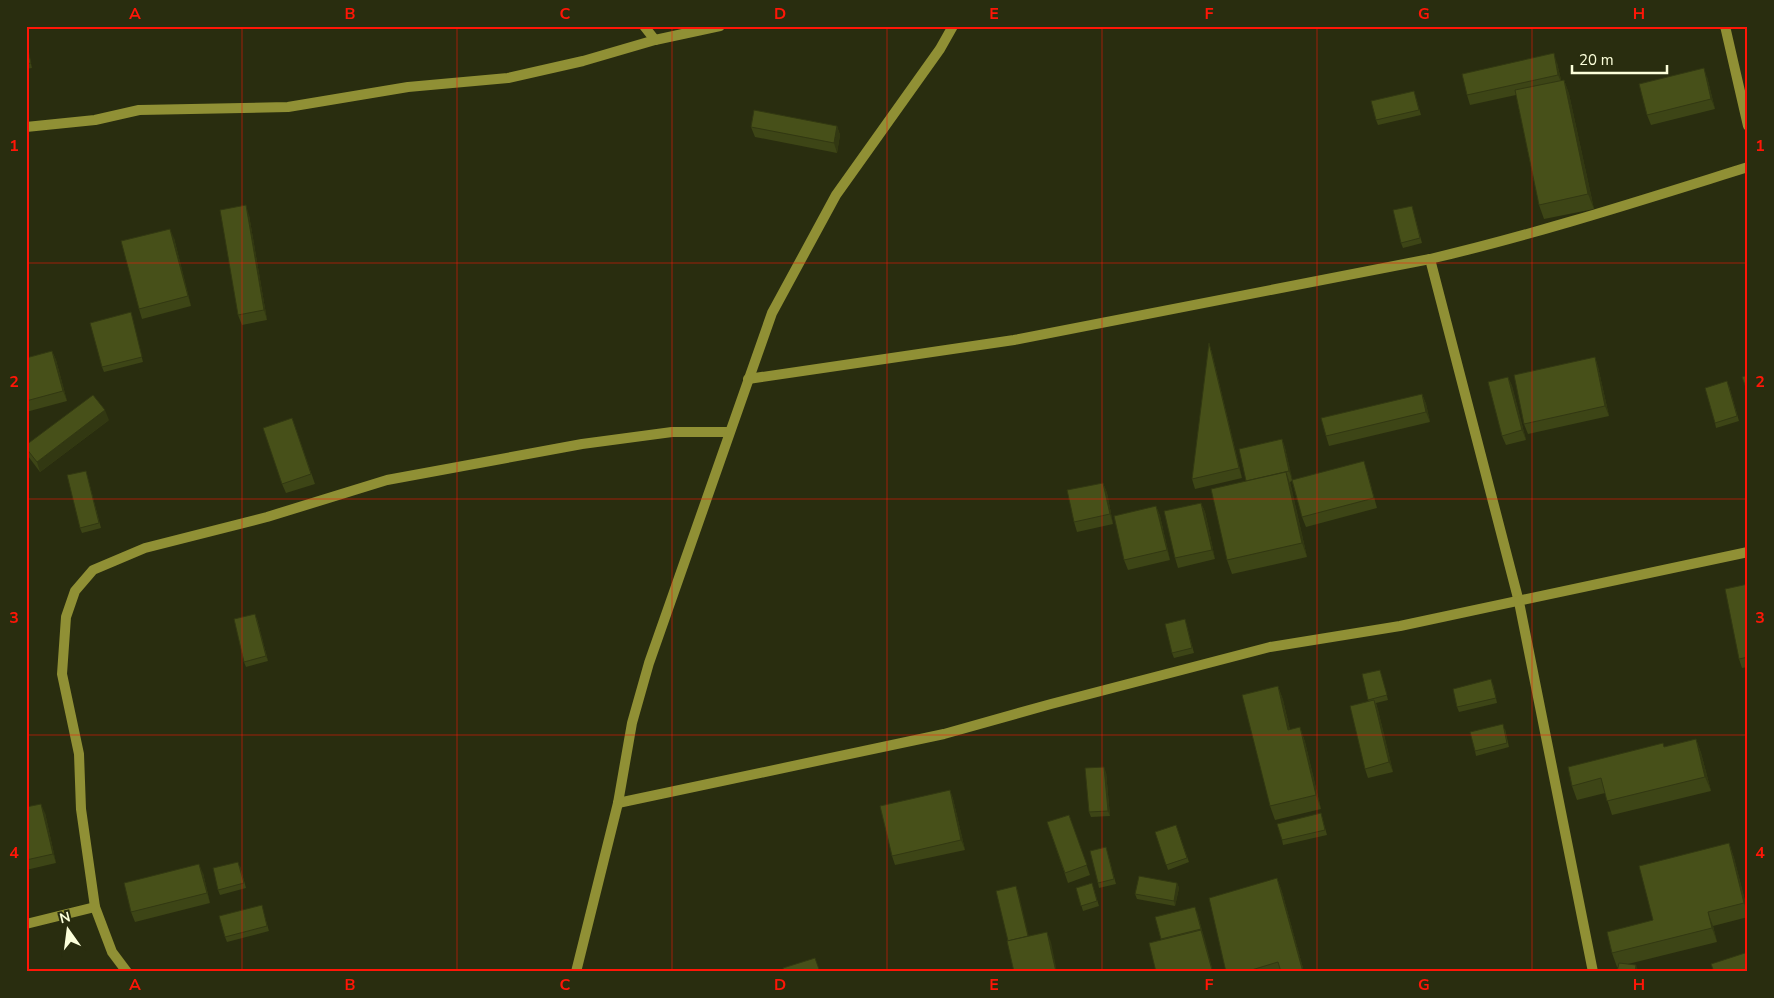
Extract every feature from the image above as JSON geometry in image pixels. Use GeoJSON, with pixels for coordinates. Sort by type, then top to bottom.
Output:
{"type":"FeatureCollection","features":[{"type":"Feature","properties":{"kind":"street"},"geometry":{"type":"LineString","coordinates":[[644,26],[655,40]]}},
{"type":"Feature","properties":{"kind":"street"},"geometry":{"type":"LineString","coordinates":[[26,128],[95,120],[139,110],[288,106],[408,87],[508,78],[583,61],[655,40],[720,26]]}},
{"type":"Feature","properties":{"kind":"street"},"geometry":{"type":"LineString","coordinates":[[576,972],[618,804],[632,723],[648,663],[772,313],[836,194],[940,49],[953,26]]}},
{"type":"Feature","properties":{"kind":"street"},"geometry":{"type":"LineString","coordinates":[[1725,26],[1748,126]]}},
{"type":"Feature","properties":{"kind":"street"},"geometry":{"type":"LineString","coordinates":[[748,379],[1014,340],[1430,259],[1491,245],[1582,219],[1748,167]]}},
{"type":"Feature","properties":{"kind":"street"},"geometry":{"type":"LineString","coordinates":[[1430,259],[1519,602],[1594,972]]}},
{"type":"Feature","properties":{"kind":"street"},"geometry":{"type":"LineString","coordinates":[[127,972],[112,952],[95,907],[80,809],[79,754],[62,674],[66,617],[75,592],[93,570],[145,548],[267,517],[387,480],[582,444],[672,432],[729,432]]}},
{"type":"Feature","properties":{"kind":"street"},"geometry":{"type":"LineString","coordinates":[[618,804],[944,734],[1270,647],[1400,626],[1748,552]]}},
{"type":"Feature","properties":{"kind":"street"},"geometry":{"type":"LineString","coordinates":[[26,924],[95,907]]}},
{"type":"Feature","properties":{"kind":"building"},"geometry":{"type":"Polygon","coordinates":[[[26,42],[31,63],[26,64],[26,42]]]}},
{"type":"Feature","properties":{"kind":"building"},"geometry":{"type":"Polygon","coordinates":[[[1554,53],[1558,75],[1467,95],[1462,74],[1554,53]]]}},
{"type":"Feature","properties":{"kind":"building"},"geometry":{"type":"Polygon","coordinates":[[[1704,68],[1711,99],[1647,115],[1639,84],[1704,68]]]}},
{"type":"Feature","properties":{"kind":"building"},"geometry":{"type":"Polygon","coordinates":[[[1564,80],[1588,194],[1539,205],[1515,90],[1564,80]]]}},
{"type":"Feature","properties":{"kind":"building"},"geometry":{"type":"Polygon","coordinates":[[[1414,91],[1419,110],[1376,120],[1371,101],[1414,91]]]}},
{"type":"Feature","properties":{"kind":"building"},"geometry":{"type":"Polygon","coordinates":[[[754,110],[837,126],[834,143],[751,127],[754,110]]]}},
{"type":"Feature","properties":{"kind":"building"},"geometry":{"type":"Polygon","coordinates":[[[246,205],[264,310],[238,315],[220,210],[246,205]]]}},
{"type":"Feature","properties":{"kind":"building"},"geometry":{"type":"Polygon","coordinates":[[[1412,206],[1420,238],[1401,243],[1393,210],[1412,206]]]}},
{"type":"Feature","properties":{"kind":"building"},"geometry":{"type":"Polygon","coordinates":[[[170,229],[188,296],[139,309],[121,241],[170,229]]]}},
{"type":"Feature","properties":{"kind":"building"},"geometry":{"type":"Polygon","coordinates":[[[131,312],[142,357],[102,367],[90,323],[131,312]]]}},
{"type":"Feature","properties":{"kind":"building"},"geometry":{"type":"Polygon","coordinates":[[[1209,343],[1239,468],[1192,479],[1209,343]]]}},
{"type":"Feature","properties":{"kind":"building"},"geometry":{"type":"Polygon","coordinates":[[[52,351],[63,391],[26,401],[26,358],[52,351]]]}},
{"type":"Feature","properties":{"kind":"building"},"geometry":{"type":"Polygon","coordinates":[[[1595,357],[1605,406],[1524,424],[1514,375],[1595,357]]]}},
{"type":"Feature","properties":{"kind":"building"},"geometry":{"type":"Polygon","coordinates":[[[1748,375],[1748,393],[1742,377],[1748,375]]]}},
{"type":"Feature","properties":{"kind":"building"},"geometry":{"type":"Polygon","coordinates":[[[1508,377],[1522,430],[1502,436],[1488,382],[1508,377]]]}},
{"type":"Feature","properties":{"kind":"building"},"geometry":{"type":"Polygon","coordinates":[[[1727,381],[1737,416],[1715,423],[1705,388],[1727,381]]]}},
{"type":"Feature","properties":{"kind":"building"},"geometry":{"type":"Polygon","coordinates":[[[1422,394],[1426,412],[1326,436],[1321,418],[1422,394]]]}},
{"type":"Feature","properties":{"kind":"building"},"geometry":{"type":"Polygon","coordinates":[[[93,395],[105,410],[37,462],[26,448],[26,445],[93,395]]]}},
{"type":"Feature","properties":{"kind":"building"},"geometry":{"type":"Polygon","coordinates":[[[292,418],[311,474],[282,484],[263,428],[292,418]]]}},
{"type":"Feature","properties":{"kind":"building"},"geometry":{"type":"Polygon","coordinates":[[[1282,439],[1289,471],[1246,481],[1239,449],[1282,439]]]}},
{"type":"Feature","properties":{"kind":"building"},"geometry":{"type":"Polygon","coordinates":[[[1364,461],[1374,498],[1302,517],[1292,480],[1364,461]]]}},
{"type":"Feature","properties":{"kind":"building"},"geometry":{"type":"Polygon","coordinates":[[[86,471],[99,523],[80,528],[67,475],[86,471]]]}},
{"type":"Feature","properties":{"kind":"building"},"geometry":{"type":"Polygon","coordinates":[[[1286,472],[1302,543],[1227,560],[1211,489],[1286,472]]]}},
{"type":"Feature","properties":{"kind":"building"},"geometry":{"type":"Polygon","coordinates":[[[1103,483],[1110,514],[1074,522],[1067,490],[1103,483]]]}},
{"type":"Feature","properties":{"kind":"building"},"geometry":{"type":"Polygon","coordinates":[[[1201,503],[1212,550],[1175,558],[1164,511],[1201,503]]]}},
{"type":"Feature","properties":{"kind":"building"},"geometry":{"type":"Polygon","coordinates":[[[1156,506],[1167,550],[1124,560],[1114,516],[1156,506]]]}},
{"type":"Feature","properties":{"kind":"building"},"geometry":{"type":"Polygon","coordinates":[[[1748,584],[1748,657],[1739,659],[1725,589],[1748,584]]]}},
{"type":"Feature","properties":{"kind":"building"},"geometry":{"type":"Polygon","coordinates":[[[255,614],[266,656],[244,662],[234,619],[255,614]]]}},
{"type":"Feature","properties":{"kind":"building"},"geometry":{"type":"Polygon","coordinates":[[[1185,619],[1192,648],[1172,653],[1165,624],[1185,619]]]}},
{"type":"Feature","properties":{"kind":"building"},"geometry":{"type":"Polygon","coordinates":[[[1380,670],[1387,695],[1368,700],[1362,674],[1380,670]]]}},
{"type":"Feature","properties":{"kind":"building"},"geometry":{"type":"Polygon","coordinates":[[[1491,679],[1496,698],[1457,707],[1453,689],[1491,679]]]}},
{"type":"Feature","properties":{"kind":"building"},"geometry":{"type":"Polygon","coordinates":[[[1278,686],[1288,730],[1300,727],[1316,795],[1270,806],[1242,695],[1278,686]]]}},
{"type":"Feature","properties":{"kind":"building"},"geometry":{"type":"Polygon","coordinates":[[[1374,700],[1389,762],[1365,769],[1350,706],[1374,700]]]}},
{"type":"Feature","properties":{"kind":"building"},"geometry":{"type":"Polygon","coordinates":[[[1503,724],[1507,743],[1475,751],[1470,732],[1503,724]]]}},
{"type":"Feature","properties":{"kind":"building"},"geometry":{"type":"Polygon","coordinates":[[[1696,739],[1705,777],[1607,801],[1601,778],[1572,786],[1568,767],[1663,743],[1664,747],[1696,739]]]}},
{"type":"Feature","properties":{"kind":"building"},"geometry":{"type":"Polygon","coordinates":[[[1104,767],[1108,811],[1089,812],[1085,768],[1104,767]]]}},
{"type":"Feature","properties":{"kind":"building"},"geometry":{"type":"Polygon","coordinates":[[[950,790],[961,840],[892,856],[880,806],[950,790]]]}},
{"type":"Feature","properties":{"kind":"building"},"geometry":{"type":"Polygon","coordinates":[[[41,804],[53,854],[26,860],[26,807],[41,804]]]}},
{"type":"Feature","properties":{"kind":"building"},"geometry":{"type":"Polygon","coordinates":[[[1321,813],[1325,830],[1282,840],[1277,824],[1321,813]]]}},
{"type":"Feature","properties":{"kind":"building"},"geometry":{"type":"Polygon","coordinates":[[[1069,815],[1087,865],[1065,873],[1047,822],[1069,815]]]}},
{"type":"Feature","properties":{"kind":"building"},"geometry":{"type":"Polygon","coordinates":[[[1176,825],[1187,858],[1166,865],[1155,832],[1176,825]]]}},
{"type":"Feature","properties":{"kind":"building"},"geometry":{"type":"Polygon","coordinates":[[[1729,843],[1744,903],[1708,912],[1712,928],[1612,953],[1607,932],[1653,920],[1639,866],[1729,843]]]}},
{"type":"Feature","properties":{"kind":"building"},"geometry":{"type":"Polygon","coordinates":[[[1106,847],[1114,879],[1098,883],[1090,851],[1106,847]]]}},
{"type":"Feature","properties":{"kind":"building"},"geometry":{"type":"Polygon","coordinates":[[[238,862],[244,883],[218,890],[213,868],[238,862]]]}},
{"type":"Feature","properties":{"kind":"building"},"geometry":{"type":"Polygon","coordinates":[[[199,864],[207,893],[131,912],[124,883],[199,864]]]}},
{"type":"Feature","properties":{"kind":"building"},"geometry":{"type":"Polygon","coordinates":[[[1139,876],[1177,883],[1174,901],[1135,894],[1139,876]]]}},
{"type":"Feature","properties":{"kind":"building"},"geometry":{"type":"Polygon","coordinates":[[[1277,878],[1303,972],[1281,972],[1278,962],[1245,972],[1226,972],[1209,898],[1277,878]]]}},
{"type":"Feature","properties":{"kind":"building"},"geometry":{"type":"Polygon","coordinates":[[[1092,883],[1097,901],[1081,906],[1076,888],[1092,883]]]}},
{"type":"Feature","properties":{"kind":"building"},"geometry":{"type":"Polygon","coordinates":[[[1016,886],[1028,936],[1008,941],[996,891],[1016,886]]]}},
{"type":"Feature","properties":{"kind":"building"},"geometry":{"type":"Polygon","coordinates":[[[262,905],[267,926],[225,937],[219,916],[262,905]]]}},
{"type":"Feature","properties":{"kind":"building"},"geometry":{"type":"Polygon","coordinates":[[[1195,907],[1201,929],[1161,939],[1155,917],[1195,907]]]}},
{"type":"Feature","properties":{"kind":"building"},"geometry":{"type":"Polygon","coordinates":[[[1201,930],[1212,970],[1205,972],[1156,972],[1149,943],[1201,930]]]}},
{"type":"Feature","properties":{"kind":"building"},"geometry":{"type":"Polygon","coordinates":[[[1047,932],[1056,972],[1014,972],[1007,941],[1047,932]]]}},
{"type":"Feature","properties":{"kind":"building"},"geometry":{"type":"Polygon","coordinates":[[[1748,952],[1748,972],[1714,972],[1711,964],[1748,952]]]}},
{"type":"Feature","properties":{"kind":"building"},"geometry":{"type":"Polygon","coordinates":[[[815,958],[820,972],[784,972],[783,968],[815,958]]]}},
{"type":"Feature","properties":{"kind":"building"},"geometry":{"type":"Polygon","coordinates":[[[1619,963],[1636,965],[1635,972],[1617,972],[1619,963]]]}}]}
